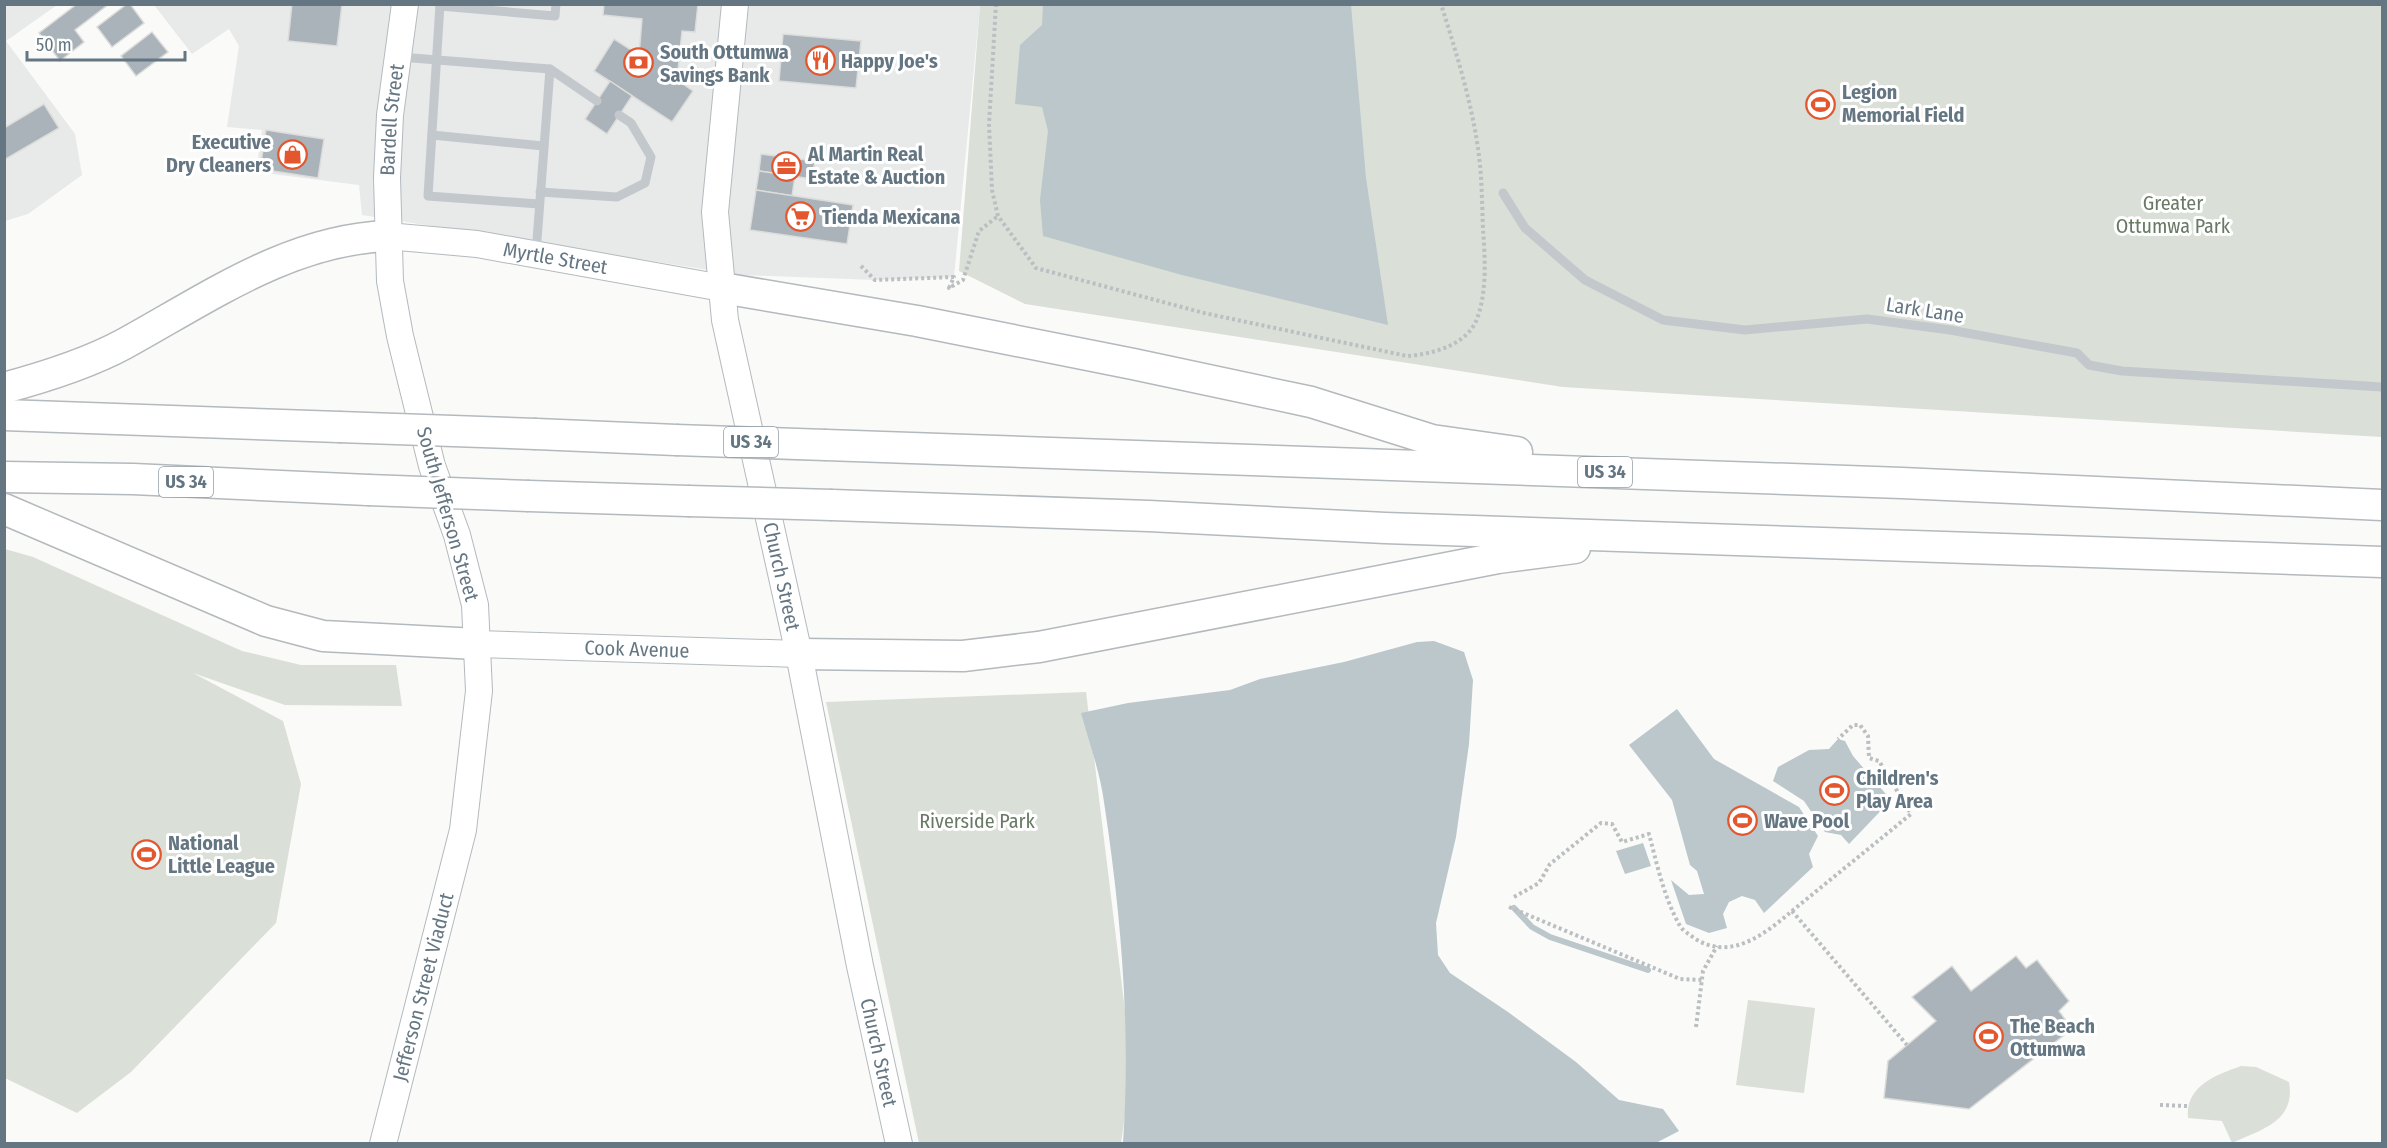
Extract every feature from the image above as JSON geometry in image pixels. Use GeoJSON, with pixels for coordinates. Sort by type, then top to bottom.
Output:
{"type":"FeatureCollection","features":[{"type":"Feature","properties":{"kind":"highway"},"geometry":{"type":"LineString","coordinates":[[4,388],[54,375],[122,345],[215,291],[289,256],[360,237],[387,236]]}},
{"type":"Feature","properties":{"kind":"highway"},"geometry":{"type":"LineString","coordinates":[[722,288],[917,321],[1288,398],[1432,440],[1683,474]]}},
{"type":"Feature","properties":{"kind":"highway","name":"US 34"},"geometry":{"type":"LineString","coordinates":[[4,415],[1683,474],[2382,505]]}},
{"type":"Feature","properties":{"kind":"highway","name":"US 34"},"geometry":{"type":"LineString","coordinates":[[4,477],[133,479],[529,496],[1149,516],[1385,528],[2382,562]]}},
{"type":"Feature","properties":{"kind":"highway"},"geometry":{"type":"LineString","coordinates":[[4,509],[266,621],[323,636],[477,644]]}},
{"type":"Feature","properties":{"kind":"highway"},"geometry":{"type":"LineString","coordinates":[[799,654],[963,656],[1039,647],[1498,558],[1665,536]]}},
{"type":"Feature","properties":{"kind":"main road","name":"Bardell Street"},"geometry":{"type":"LineString","coordinates":[[387,236],[390,115],[405,4]]}},
{"type":"Feature","properties":{"kind":"main road","name":"Church Street"},"geometry":{"type":"LineString","coordinates":[[735,4],[715,212],[725,320],[799,654],[860,966],[899,1143]]}},
{"type":"Feature","properties":{"kind":"main road","name":"Myrtle Street"},"geometry":{"type":"LineString","coordinates":[[387,236],[477,244],[722,288]]}},
{"type":"Feature","properties":{"kind":"main road","name":"South Jefferson Street"},"geometry":{"type":"LineString","coordinates":[[387,236],[390,281],[400,336],[432,466],[457,535],[475,605],[479,691],[463,830]]}},
{"type":"Feature","properties":{"kind":"main road","name":"Cook Avenue"},"geometry":{"type":"LineString","coordinates":[[477,644],[799,654]]}},
{"type":"Feature","properties":{"kind":"main road","name":"Jefferson Street Viaduct"},"geometry":{"type":"LineString","coordinates":[[383,1143],[463,830]]}},
{"type":"Feature","properties":{"kind":"lane"},"geometry":{"type":"LineString","coordinates":[[539,204],[428,196],[440,5],[555,16],[556,4]]}},
{"type":"Feature","properties":{"kind":"lane"},"geometry":{"type":"LineString","coordinates":[[398,57],[550,69],[597,101]]}},
{"type":"Feature","properties":{"kind":"lane"},"geometry":{"type":"LineString","coordinates":[[536,254],[550,69]]}},
{"type":"Feature","properties":{"kind":"lane"},"geometry":{"type":"LineString","coordinates":[[540,192],[617,197],[645,183],[651,157],[631,123],[619,115]]}},
{"type":"Feature","properties":{"kind":"lane"},"geometry":{"type":"LineString","coordinates":[[432,135],[543,146]]}},
{"type":"Feature","properties":{"kind":"lane","name":"Lark Lane"},"geometry":{"type":"LineString","coordinates":[[1503,193],[1526,228],[1585,280],[1663,320],[1745,330],[1867,319],[1950,330],[2077,353],[2089,365],[2122,371],[2382,387]]}},
{"type":"Feature","properties":{"kind":"path"},"geometry":{"type":"LineString","coordinates":[[996,4],[989,124],[992,190],[998,216],[1036,268],[1204,313],[1407,356],[1430,354],[1449,348],[1478,317],[1485,263],[1479,155],[1455,48],[1441,4]]}},
{"type":"Feature","properties":{"kind":"path"},"geometry":{"type":"LineString","coordinates":[[861,266],[875,280],[954,277],[949,288],[963,280],[979,231],[998,216]]}},
{"type":"Feature","properties":{"kind":"path"},"geometry":{"type":"LineString","coordinates":[[1514,897],[1539,883],[1550,864],[1593,829],[1601,824],[1612,824],[1622,842],[1649,834],[1664,889],[1681,929],[1705,945],[1730,948],[1763,935],[1911,814],[1879,761],[1869,758],[1868,736],[1860,725],[1853,725],[1838,739]]}},
{"type":"Feature","properties":{"kind":"path"},"geometry":{"type":"LineString","coordinates":[[1509,907],[1680,979],[1702,980]]}},
{"type":"Feature","properties":{"kind":"path"},"geometry":{"type":"LineString","coordinates":[[1792,911],[1907,1045]]}},
{"type":"Feature","properties":{"kind":"path"},"geometry":{"type":"LineString","coordinates":[[1696,1027],[1703,971],[1717,946]]}},
{"type":"Feature","properties":{"kind":"path"},"geometry":{"type":"LineString","coordinates":[[2160,1105],[2187,1106]]}},
{"type":"Feature","properties":{"kind":"shaded area"},"geometry":{"type":"Polygon","coordinates":[[[5,5],[57,5],[6,41],[75,134],[82,175],[28,214],[5,221],[5,5]]]}},
{"type":"Feature","properties":{"kind":"shaded area"},"geometry":{"type":"Polygon","coordinates":[[[154,5],[980,5],[954,277],[875,280],[740,275],[362,215],[359,185],[256,172],[262,130],[227,127],[239,46],[229,29],[192,54],[154,5]]]}},
{"type":"Feature","properties":{"kind":"shaded area"},"geometry":{"type":"Polygon","coordinates":[[[1043,5],[1351,5],[1366,178],[1388,325],[1182,275],[1043,236],[1040,200],[1048,131],[1042,107],[1015,104],[1020,45],[1042,25],[1043,5]]]}},
{"type":"Feature","properties":{"kind":"shaded area"},"geometry":{"type":"Polygon","coordinates":[[[1434,641],[1464,652],[1473,680],[1469,744],[1456,837],[1436,923],[1438,955],[1450,973],[1576,1062],[1619,1100],[1663,1109],[1679,1131],[1654,1144],[1123,1143],[1126,1057],[1120,929],[1102,791],[1081,713],[1128,703],[1230,690],[1260,679],[1344,662],[1417,642],[1434,641]]]}},
{"type":"Feature","properties":{"kind":"shaded area","name":"Wave Pool"},"geometry":{"type":"Polygon","coordinates":[[[1677,709],[1714,759],[1799,807],[1818,836],[1809,854],[1813,867],[1764,913],[1755,900],[1742,896],[1729,902],[1723,914],[1727,928],[1709,933],[1686,924],[1671,880],[1689,895],[1704,894],[1697,871],[1690,865],[1672,800],[1629,745],[1677,709]]]}},
{"type":"Feature","properties":{"kind":"shaded area","name":"Children's Play Area"},"geometry":{"type":"Polygon","coordinates":[[[1838,739],[1845,741],[1853,756],[1891,800],[1849,844],[1841,835],[1825,832],[1804,801],[1773,781],[1778,767],[1809,750],[1829,749],[1838,739]]]}},
{"type":"Feature","properties":{"kind":"shaded area"},"geometry":{"type":"Polygon","coordinates":[[[1643,843],[1651,866],[1625,874],[1616,851],[1643,843]]]}},
{"type":"Feature","properties":{"kind":"green space","name":"Greater Ottumwa Park"},"geometry":{"type":"Polygon","coordinates":[[[980,5],[2382,5],[2382,437],[1563,387],[1025,304],[959,271],[980,5]]]}},
{"type":"Feature","properties":{"kind":"green space","name":"National Little League"},"geometry":{"type":"Polygon","coordinates":[[[5,549],[33,557],[242,651],[301,665],[396,665],[402,706],[285,705],[193,673],[283,721],[301,784],[276,923],[131,1072],[77,1113],[5,1078],[5,549]]]}},
{"type":"Feature","properties":{"kind":"green space","name":"Riverside Park"},"geometry":{"type":"Polygon","coordinates":[[[1086,692],[1132,1068],[1121,1143],[919,1143],[826,702],[1086,692]]]}},
{"type":"Feature","properties":{"kind":"green space"},"geometry":{"type":"Polygon","coordinates":[[[1748,1000],[1815,1008],[1804,1093],[1736,1085],[1748,1000]]]}},
{"type":"Feature","properties":{"kind":"green space"},"geometry":{"type":"Polygon","coordinates":[[[2241,1066],[2256,1067],[2289,1082],[2290,1096],[2282,1115],[2274,1122],[2232,1143],[2222,1121],[2188,1118],[2188,1107],[2197,1090],[2204,1083],[2241,1066]]]}},
{"type":"Feature","properties":{"kind":"building"},"geometry":{"type":"Polygon","coordinates":[[[77,4],[109,4],[75,30],[84,42],[60,61],[39,33],[77,4]]]}},
{"type":"Feature","properties":{"kind":"building"},"geometry":{"type":"Polygon","coordinates":[[[130,4],[144,23],[112,47],[97,27],[130,4]]]}},
{"type":"Feature","properties":{"kind":"building"},"geometry":{"type":"Polygon","coordinates":[[[292,4],[342,4],[337,46],[288,41],[292,4]]]}},
{"type":"Feature","properties":{"kind":"building","name":"South Ottumwa Savings Bank"},"geometry":{"type":"Polygon","coordinates":[[[604,4],[698,4],[695,32],[682,31],[677,80],[693,91],[672,122],[594,71],[614,39],[639,55],[642,19],[603,15],[604,4]]]}},
{"type":"Feature","properties":{"kind":"building"},"geometry":{"type":"Polygon","coordinates":[[[152,32],[168,52],[136,76],[121,56],[152,32]]]}},
{"type":"Feature","properties":{"kind":"building","name":"Happy Joe's"},"geometry":{"type":"Polygon","coordinates":[[[783,34],[861,41],[856,88],[779,81],[783,34]]]}},
{"type":"Feature","properties":{"kind":"building"},"geometry":{"type":"Polygon","coordinates":[[[610,81],[632,96],[607,134],[585,119],[610,81]]]}},
{"type":"Feature","properties":{"kind":"building"},"geometry":{"type":"Polygon","coordinates":[[[44,104],[59,128],[4,160],[4,128],[44,104]]]}},
{"type":"Feature","properties":{"kind":"building","name":"Executive Dry Cleaners"},"geometry":{"type":"Polygon","coordinates":[[[266,130],[324,139],[318,178],[260,169],[266,130]]]}},
{"type":"Feature","properties":{"kind":"building","name":"Al Martin Real Estate & Auction"},"geometry":{"type":"Polygon","coordinates":[[[761,154],[815,161],[812,179],[759,171],[761,154]]]}},
{"type":"Feature","properties":{"kind":"building"},"geometry":{"type":"Polygon","coordinates":[[[759,171],[795,176],[792,196],[756,190],[759,171]]]}},
{"type":"Feature","properties":{"kind":"building","name":"Tienda Mexicana"},"geometry":{"type":"Polygon","coordinates":[[[756,190],[853,205],[847,244],[750,230],[756,190]]]}},
{"type":"Feature","properties":{"kind":"building","name":"The Beach Ottumwa"},"geometry":{"type":"Polygon","coordinates":[[[2016,956],[2026,968],[2037,960],[2069,1001],[2059,1011],[2072,1029],[1969,1109],[1884,1098],[1888,1061],[1936,1021],[1912,997],[1952,966],[1971,991],[2016,956]]]}},
{"type":"Feature","properties":{"kind":"waterway"},"geometry":{"type":"LineString","coordinates":[[1514,908],[1532,927],[1550,937],[1648,970]]}},
{"type":"Feature","properties":{"kind":"place","name":"Happy Joe's"},"geometry":{"type":"Point","coordinates":[820,61]}},
{"type":"Feature","properties":{"kind":"place","name":"South Ottumwa Savings Bank"},"geometry":{"type":"Point","coordinates":[639,63]}},
{"type":"Feature","properties":{"kind":"place","name":"Legion Memorial Field"},"geometry":{"type":"Point","coordinates":[1821,104]}},
{"type":"Feature","properties":{"kind":"place","name":"Executive Dry Cleaners"},"geometry":{"type":"Point","coordinates":[292,154]}},
{"type":"Feature","properties":{"kind":"place","name":"Al Martin Real Estate & Auction"},"geometry":{"type":"Point","coordinates":[787,166]}},
{"type":"Feature","properties":{"kind":"place","name":"Tienda Mexicana"},"geometry":{"type":"Point","coordinates":[801,217]}},
{"type":"Feature","properties":{"kind":"place","name":"Children's Play Area"},"geometry":{"type":"Point","coordinates":[1835,790]}},
{"type":"Feature","properties":{"kind":"place","name":"Wave Pool"},"geometry":{"type":"Point","coordinates":[1743,821]}},
{"type":"Feature","properties":{"kind":"place","name":"National Little League"},"geometry":{"type":"Point","coordinates":[147,854]}},
{"type":"Feature","properties":{"kind":"place","name":"The Beach Ottumwa"},"geometry":{"type":"Point","coordinates":[1989,1037]}}]}
